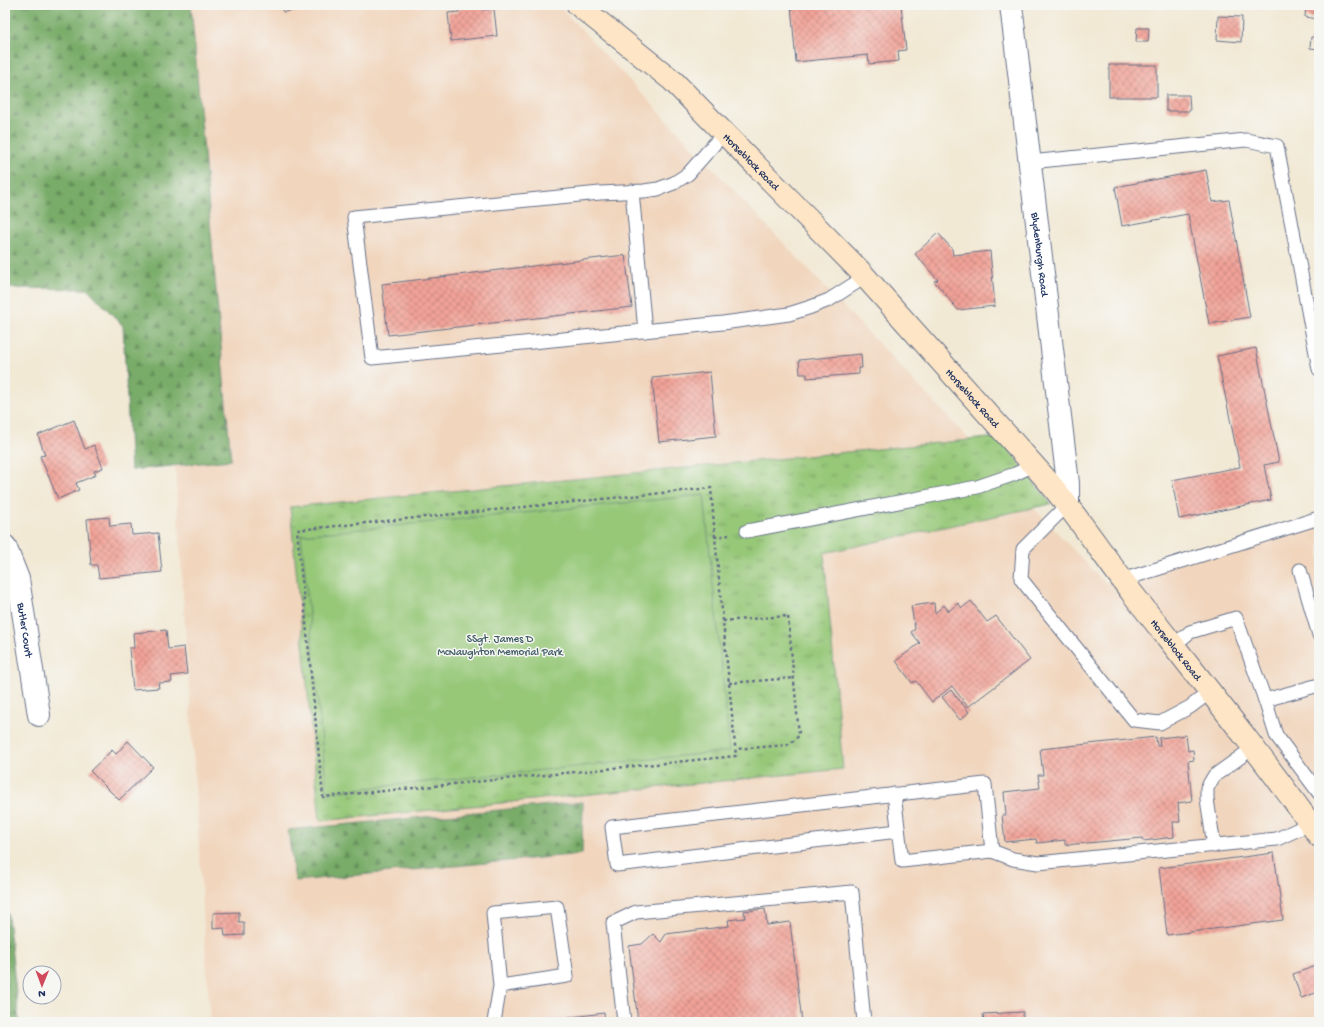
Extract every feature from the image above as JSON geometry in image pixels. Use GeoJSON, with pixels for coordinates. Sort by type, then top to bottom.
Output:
{"type":"FeatureCollection","features":[{"type":"Feature","properties":{"kind":"street","name":"Horseblock Road"},"geometry":{"type":"LineString","coordinates":[[578,5],[673,81],[865,277],[1034,465],[1068,504],[1122,580],[1316,826]]}},
{"type":"Feature","properties":{"kind":"street","name":"Blydenburgh Road"},"geometry":{"type":"LineString","coordinates":[[1011,5],[1068,483],[1068,504]]}},
{"type":"Feature","properties":{"kind":"street","name":"Butler Court"},"geometry":{"type":"LineString","coordinates":[[5,546],[18,579],[39,715]]}},
{"type":"Feature","properties":{"kind":"lane"},"geometry":{"type":"LineString","coordinates":[[724,133],[688,174],[674,183],[658,189],[644,191],[600,192],[354,217],[372,358],[723,323],[789,314],[828,300],[865,277]]}},
{"type":"Feature","properties":{"kind":"lane"},"geometry":{"type":"LineString","coordinates":[[1030,162],[1246,140],[1276,146],[1319,369]]}},
{"type":"Feature","properties":{"kind":"lane"},"geometry":{"type":"LineString","coordinates":[[632,191],[645,331]]}},
{"type":"Feature","properties":{"kind":"lane"},"geometry":{"type":"LineString","coordinates":[[747,531],[977,487],[1015,474],[1034,465]]}},
{"type":"Feature","properties":{"kind":"lane"},"geometry":{"type":"LineString","coordinates":[[1068,504],[1023,549],[1021,579],[1134,720],[1160,723],[1190,707],[1210,692]]}},
{"type":"Feature","properties":{"kind":"lane"},"geometry":{"type":"LineString","coordinates":[[1122,580],[1319,518]]}},
{"type":"Feature","properties":{"kind":"lane"},"geometry":{"type":"LineString","coordinates":[[1300,570],[1319,635]]}},
{"type":"Feature","properties":{"kind":"lane"},"geometry":{"type":"LineString","coordinates":[[1173,646],[1190,632],[1236,618],[1276,735],[1319,793]]}},
{"type":"Feature","properties":{"kind":"lane"},"geometry":{"type":"LineString","coordinates":[[1264,700],[1319,685]]}},
{"type":"Feature","properties":{"kind":"lane"},"geometry":{"type":"LineString","coordinates":[[1214,846],[1207,799],[1207,788],[1214,776],[1253,748]]}},
{"type":"Feature","properties":{"kind":"lane"},"geometry":{"type":"LineString","coordinates":[[898,831],[617,865],[612,828],[985,784],[992,851]]}},
{"type":"Feature","properties":{"kind":"lane"},"geometry":{"type":"LineString","coordinates":[[894,794],[902,860],[992,851],[1013,859],[1038,863],[1277,840],[1316,826]]}},
{"type":"Feature","properties":{"kind":"lane"},"geometry":{"type":"LineString","coordinates":[[624,1022],[612,924],[636,912],[852,892],[864,1022]]}},
{"type":"Feature","properties":{"kind":"lane"},"geometry":{"type":"LineString","coordinates":[[494,1022],[500,986],[494,913],[557,907],[567,976],[500,986]]}},
{"type":"Feature","properties":{"kind":"path"},"geometry":{"type":"LineString","coordinates":[[711,488],[715,537],[736,756],[323,797],[296,530],[711,488]]}},
{"type":"Feature","properties":{"kind":"path"},"geometry":{"type":"LineString","coordinates":[[715,537],[747,531]]}},
{"type":"Feature","properties":{"kind":"path"},"geometry":{"type":"LineString","coordinates":[[723,621],[788,616],[799,735],[795,740],[787,745],[736,749]]}},
{"type":"Feature","properties":{"kind":"path"},"geometry":{"type":"LineString","coordinates":[[729,683],[794,678]]}},
{"type":"Feature","properties":{"kind":"shaded area"},"geometry":{"type":"Polygon","coordinates":[[[146,5],[558,5],[1105,583],[1319,524],[1319,1022],[210,1022],[146,5]]]}},
{"type":"Feature","properties":{"kind":"green space"},"geometry":{"type":"Polygon","coordinates":[[[5,5],[191,5],[231,460],[131,470],[123,326],[88,289],[5,288],[5,5]]]}},
{"type":"Feature","properties":{"kind":"green space","name":"SSgt. James D McNaughton Memorial Park"},"geometry":{"type":"Polygon","coordinates":[[[999,437],[1051,504],[824,553],[843,769],[320,821],[290,507],[999,437]]]}},
{"type":"Feature","properties":{"kind":"green space"},"geometry":{"type":"Polygon","coordinates":[[[704,495],[730,751],[327,792],[301,535],[704,495]]]}},
{"type":"Feature","properties":{"kind":"green space"},"geometry":{"type":"Polygon","coordinates":[[[583,802],[582,854],[295,881],[288,830],[583,802]]]}},
{"type":"Feature","properties":{"kind":"green space"},"geometry":{"type":"Polygon","coordinates":[[[5,887],[19,1022],[5,1022],[5,887]]]}},
{"type":"Feature","properties":{"kind":"building"},"geometry":{"type":"Polygon","coordinates":[[[282,5],[332,5],[332,6],[283,12],[282,5]]]}},
{"type":"Feature","properties":{"kind":"building"},"geometry":{"type":"Polygon","coordinates":[[[901,5],[906,50],[898,51],[899,61],[869,64],[868,55],[796,62],[791,6],[901,5]]]}},
{"type":"Feature","properties":{"kind":"building"},"geometry":{"type":"Polygon","coordinates":[[[1306,5],[1319,5],[1319,49],[1310,48],[1311,37],[1316,37],[1318,19],[1305,17],[1306,5]]]}},
{"type":"Feature","properties":{"kind":"building"},"geometry":{"type":"Polygon","coordinates":[[[482,6],[483,10],[494,9],[497,36],[451,41],[448,13],[459,12],[458,9],[482,6]]]}},
{"type":"Feature","properties":{"kind":"building"},"geometry":{"type":"Polygon","coordinates":[[[1218,16],[1242,17],[1241,42],[1217,40],[1218,16]]]}},
{"type":"Feature","properties":{"kind":"building"},"geometry":{"type":"Polygon","coordinates":[[[1137,28],[1149,28],[1148,42],[1136,42],[1137,28]]]}},
{"type":"Feature","properties":{"kind":"building"},"geometry":{"type":"Polygon","coordinates":[[[1109,65],[1157,65],[1157,97],[1109,97],[1109,65]]]}},
{"type":"Feature","properties":{"kind":"building"},"geometry":{"type":"Polygon","coordinates":[[[1166,95],[1189,95],[1190,111],[1166,111],[1166,95]]]}},
{"type":"Feature","properties":{"kind":"building"},"geometry":{"type":"Polygon","coordinates":[[[1206,170],[1212,202],[1229,200],[1250,317],[1209,324],[1188,214],[1122,226],[1115,187],[1206,170]]]}},
{"type":"Feature","properties":{"kind":"building"},"geometry":{"type":"Polygon","coordinates":[[[938,233],[952,249],[953,255],[990,251],[995,306],[958,310],[934,281],[938,280],[915,254],[938,233]]]}},
{"type":"Feature","properties":{"kind":"building"},"geometry":{"type":"Polygon","coordinates":[[[625,255],[632,307],[388,335],[382,284],[625,255]]]}},
{"type":"Feature","properties":{"kind":"building"},"geometry":{"type":"Polygon","coordinates":[[[1256,348],[1279,462],[1264,465],[1271,500],[1179,519],[1172,480],[1240,467],[1217,356],[1256,348]]]}},
{"type":"Feature","properties":{"kind":"building"},"geometry":{"type":"Polygon","coordinates":[[[861,354],[862,368],[859,368],[859,374],[807,378],[807,374],[800,374],[799,360],[861,354]]]}},
{"type":"Feature","properties":{"kind":"building"},"geometry":{"type":"Polygon","coordinates":[[[710,372],[716,436],[659,442],[652,378],[710,372]]]}},
{"type":"Feature","properties":{"kind":"building"},"geometry":{"type":"Polygon","coordinates":[[[74,420],[85,449],[94,445],[103,468],[94,471],[96,475],[76,483],[79,490],[58,499],[40,456],[45,455],[38,435],[74,420]]]}},
{"type":"Feature","properties":{"kind":"building"},"geometry":{"type":"Polygon","coordinates":[[[109,517],[110,526],[131,524],[132,535],[158,533],[162,572],[99,578],[97,565],[91,565],[87,519],[109,517]]]}},
{"type":"Feature","properties":{"kind":"building"},"geometry":{"type":"Polygon","coordinates":[[[971,601],[987,622],[996,616],[1030,660],[968,707],[952,686],[932,702],[916,681],[912,683],[896,661],[920,643],[911,632],[915,629],[911,606],[934,603],[935,613],[944,605],[949,611],[958,603],[962,608],[971,601]]]}},
{"type":"Feature","properties":{"kind":"building"},"geometry":{"type":"Polygon","coordinates":[[[166,630],[168,649],[184,647],[187,674],[171,676],[172,682],[158,683],[159,688],[133,690],[129,648],[134,648],[133,633],[166,630]]]}},
{"type":"Feature","properties":{"kind":"building"},"geometry":{"type":"Polygon","coordinates":[[[951,690],[969,712],[960,720],[942,697],[951,690]]]}},
{"type":"Feature","properties":{"kind":"building"},"geometry":{"type":"Polygon","coordinates":[[[1186,735],[1188,751],[1193,750],[1194,760],[1188,761],[1192,801],[1178,803],[1180,822],[1173,822],[1174,837],[1143,841],[1142,838],[1065,845],[1065,840],[1037,843],[1036,839],[1005,842],[1002,815],[1006,815],[1004,792],[1040,788],[1038,775],[1043,775],[1040,749],[1156,737],[1157,746],[1160,746],[1159,738],[1186,735]]]}},
{"type":"Feature","properties":{"kind":"building"},"geometry":{"type":"Polygon","coordinates":[[[128,741],[153,767],[119,800],[90,771],[112,750],[116,754],[128,741]]]}},
{"type":"Feature","properties":{"kind":"building"},"geometry":{"type":"Polygon","coordinates":[[[1274,853],[1283,920],[1167,935],[1159,868],[1274,853]]]}},
{"type":"Feature","properties":{"kind":"building"},"geometry":{"type":"Polygon","coordinates":[[[765,909],[767,925],[790,922],[802,1022],[638,1022],[629,946],[642,944],[653,934],[661,942],[666,934],[729,926],[728,920],[745,918],[744,911],[765,909]]]}},
{"type":"Feature","properties":{"kind":"building"},"geometry":{"type":"Polygon","coordinates":[[[239,912],[239,922],[244,922],[244,935],[225,936],[224,928],[213,929],[213,913],[239,912]]]}},
{"type":"Feature","properties":{"kind":"building"},"geometry":{"type":"Polygon","coordinates":[[[1319,965],[1319,992],[1301,998],[1293,974],[1319,965]]]}},
{"type":"Feature","properties":{"kind":"building"},"geometry":{"type":"Polygon","coordinates":[[[1023,1012],[1023,1022],[984,1022],[983,1014],[1023,1012]]]}},
{"type":"Feature","properties":{"kind":"building"},"geometry":{"type":"Polygon","coordinates":[[[604,1013],[605,1022],[540,1022],[540,1021],[604,1013]]]}}]}
